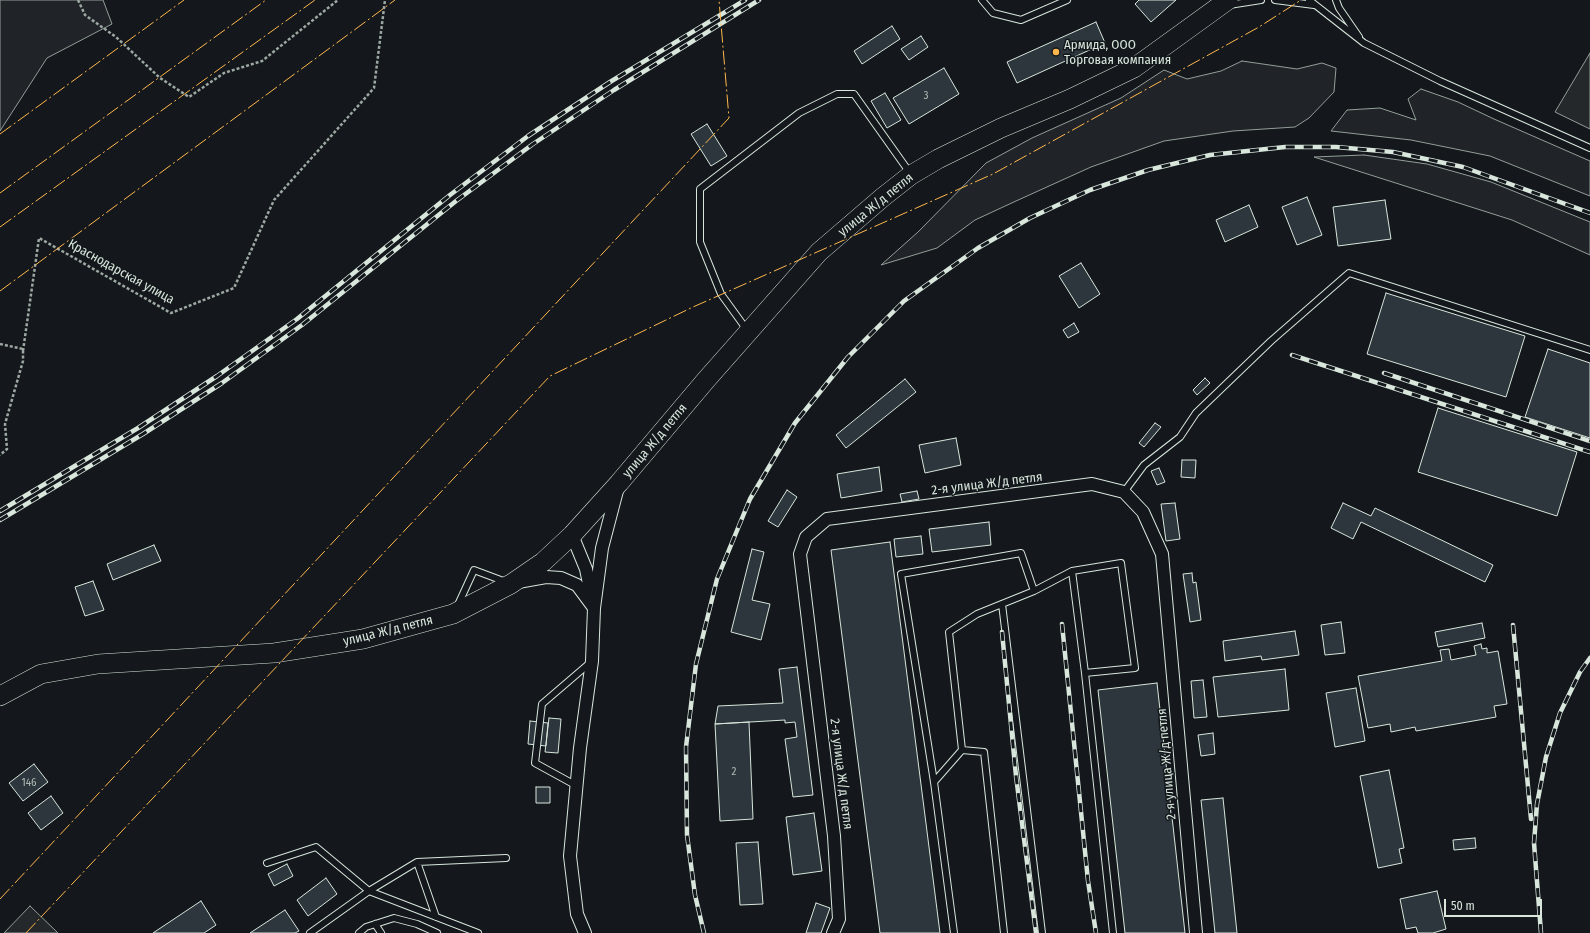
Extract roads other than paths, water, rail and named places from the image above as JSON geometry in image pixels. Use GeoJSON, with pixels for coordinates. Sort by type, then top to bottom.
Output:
{"type":"FeatureCollection","features":[{"type":"Feature","properties":{"kind":"main road","name":"улица Ж/д петля"},"geometry":{"type":"LineString","coordinates":[[0,696],[41,674],[98,664],[274,653],[363,639],[453,614],[511,584],[543,562],[572,535],[619,483],[748,332],[819,252],[911,175],[938,159],[1001,128],[1070,99],[1134,68],[1223,4]]}},
{"type":"Feature","properties":{"kind":"street"},"geometry":{"type":"LineString","coordinates":[[585,933],[577,914],[570,856],[580,748],[592,661],[594,608],[602,548],[619,483]]}},
{"type":"Feature","properties":{"kind":"street","name":"2-я улица Ж/д петля"},"geometry":{"type":"LineString","coordinates":[[833,933],[839,919],[834,836],[800,554],[806,537],[827,519],[1092,484],[1124,492],[1143,512],[1162,554],[1196,933]]}},
{"type":"Feature","properties":{"kind":"street"},"geometry":{"type":"LineString","coordinates":[[572,535],[586,569],[594,608]]}},
{"type":"Feature","properties":{"kind":"street"},"geometry":{"type":"LineString","coordinates":[[511,584],[546,577],[562,578],[577,585],[594,608]]}},
{"type":"Feature","properties":{"kind":"lane"},"geometry":{"type":"LineString","coordinates":[[982,0],[993,13],[1021,20],[1067,0]]}},
{"type":"Feature","properties":{"kind":"lane"},"geometry":{"type":"LineString","coordinates":[[1223,4],[1261,0]]}},
{"type":"Feature","properties":{"kind":"lane"},"geometry":{"type":"LineString","coordinates":[[1275,0],[1314,5]]}},
{"type":"Feature","properties":{"kind":"lane"},"geometry":{"type":"LineString","coordinates":[[1309,0],[1364,43],[1440,81],[1590,148]]}},
{"type":"Feature","properties":{"kind":"lane"},"geometry":{"type":"LineString","coordinates":[[1336,0],[1339,8],[1364,43]]}},
{"type":"Feature","properties":{"kind":"lane"},"geometry":{"type":"LineString","coordinates":[[748,332],[721,294],[700,242],[700,190],[799,113],[836,94],[854,94],[911,175]]}},
{"type":"Feature","properties":{"kind":"lane"},"geometry":{"type":"LineString","coordinates":[[1124,492],[1144,465],[1180,437],[1196,413],[1271,341],[1349,273],[1590,350]]}},
{"type":"Feature","properties":{"kind":"lane"},"geometry":{"type":"LineString","coordinates":[[954,933],[934,782],[901,574],[1021,553],[1034,591]]}},
{"type":"Feature","properties":{"kind":"lane"},"geometry":{"type":"LineString","coordinates":[[934,782],[962,750],[949,632],[977,614],[1034,591],[1072,571],[1121,563],[1135,668],[1085,673]]}},
{"type":"Feature","properties":{"kind":"lane"},"geometry":{"type":"LineString","coordinates":[[453,614],[474,570],[511,584]]}},
{"type":"Feature","properties":{"kind":"lane"},"geometry":{"type":"LineString","coordinates":[[1072,571],[1114,933]]}},
{"type":"Feature","properties":{"kind":"lane"},"geometry":{"type":"LineString","coordinates":[[1002,604],[1042,933]]}},
{"type":"Feature","properties":{"kind":"lane"},"geometry":{"type":"LineString","coordinates":[[576,786],[535,763],[542,704],[592,661]]}},
{"type":"Feature","properties":{"kind":"lane"},"geometry":{"type":"LineString","coordinates":[[962,750],[984,752],[1004,933]]}},
{"type":"Feature","properties":{"kind":"lane"},"geometry":{"type":"LineString","coordinates":[[266,863],[316,847],[369,891],[478,933]]}},
{"type":"Feature","properties":{"kind":"lane"},"geometry":{"type":"LineString","coordinates":[[310,933],[369,891],[417,862],[506,858]]}},
{"type":"Feature","properties":{"kind":"lane"},"geometry":{"type":"LineString","coordinates":[[417,862],[436,917]]}},
{"type":"Feature","properties":{"kind":"lane"},"geometry":{"type":"LineString","coordinates":[[359,933],[366,927],[394,918],[417,924],[437,933]]}},
{"type":"Feature","properties":{"kind":"lane"},"geometry":{"type":"LineString","coordinates":[[376,924],[381,933]]}},
{"type":"Feature","properties":{"kind":"railway"},"geometry":{"type":"LineString","coordinates":[[0,511],[138,428],[217,376],[297,319],[450,195],[528,136],[610,82],[745,0]]}},
{"type":"Feature","properties":{"kind":"railway"},"geometry":{"type":"LineString","coordinates":[[0,520],[143,434],[222,383],[302,325],[456,201],[533,144],[614,90],[759,0]]}},
{"type":"Feature","properties":{"kind":"railway"},"geometry":{"type":"LineString","coordinates":[[704,933],[695,895],[687,835],[686,747],[696,664],[717,579],[750,499],[795,423],[848,357],[904,301],[978,248],[1030,218],[1090,190],[1148,170],[1210,155],[1285,147],[1336,147],[1393,152],[1463,167],[1590,213]]}},
{"type":"Feature","properties":{"kind":"railway"},"geometry":{"type":"LineString","coordinates":[[1292,355],[1590,452]]}},
{"type":"Feature","properties":{"kind":"railway"},"geometry":{"type":"LineString","coordinates":[[1384,373],[1590,441]]}},
{"type":"Feature","properties":{"kind":"railway"},"geometry":{"type":"LineString","coordinates":[[1062,624],[1088,881],[1096,933]]}},
{"type":"Feature","properties":{"kind":"railway"},"geometry":{"type":"LineString","coordinates":[[1513,625],[1531,819]]}},
{"type":"Feature","properties":{"kind":"railway"},"geometry":{"type":"LineString","coordinates":[[1002,632],[1016,776],[1036,933]]}},
{"type":"Feature","properties":{"kind":"railway"},"geometry":{"type":"LineString","coordinates":[[1541,933],[1534,843],[1537,804],[1546,757],[1560,713],[1580,672],[1590,658]]}},
{"type":"Feature","properties":{"kind":"place","name":"Армида, ООО Торговая компания"},"geometry":{"type":"Point","coordinates":[1056,52]}}]}
